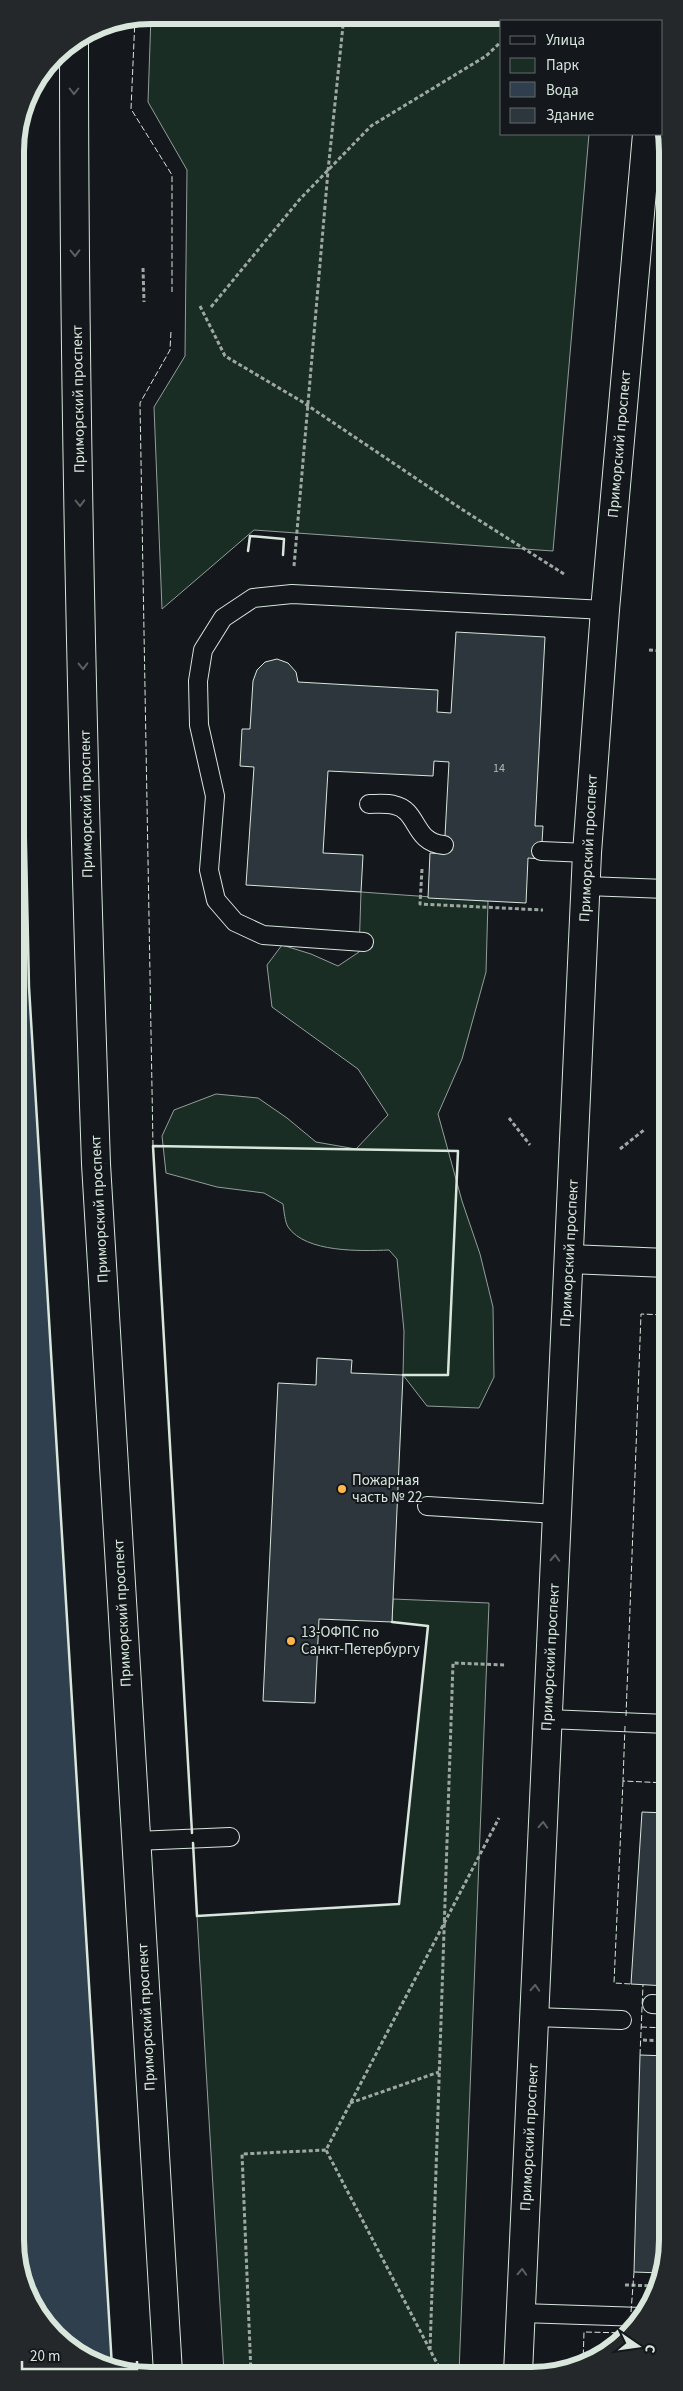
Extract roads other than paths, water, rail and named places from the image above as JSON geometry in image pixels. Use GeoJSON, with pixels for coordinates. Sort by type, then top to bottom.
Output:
{"type":"FeatureCollection","features":[{"type":"Feature","properties":{"kind":"main road","name":"Приморский проспект"},"geometry":{"type":"LineString","coordinates":[[74,50],[74,223],[90,987],[96,1164],[168,2367]]}},
{"type":"Feature","properties":{"kind":"main road","name":"Приморский проспект"},"geometry":{"type":"LineString","coordinates":[[518,2367],[586,853],[605,610],[647,135]]}},
{"type":"Feature","properties":{"kind":"main road"},"geometry":{"type":"LineString","coordinates":[[569,1259],[659,1264]]}},
{"type":"Feature","properties":{"kind":"lane"},"geometry":{"type":"LineString","coordinates":[[364,942],[263,935],[235,922],[216,900],[209,870],[215,796],[199,725],[198,681],[203,650],[223,618],[253,598],[292,594],[605,610]]}},
{"type":"Feature","properties":{"kind":"lane"},"geometry":{"type":"LineString","coordinates":[[370,804],[395,805],[407,812],[423,838],[433,844],[444,845]]}},
{"type":"Feature","properties":{"kind":"lane"},"geometry":{"type":"LineString","coordinates":[[541,851],[586,853]]}},
{"type":"Feature","properties":{"kind":"lane"},"geometry":{"type":"LineString","coordinates":[[586,886],[659,889]]}},
{"type":"Feature","properties":{"kind":"lane"},"geometry":{"type":"LineString","coordinates":[[427,1506],[557,1514]]}},
{"type":"Feature","properties":{"kind":"lane"},"geometry":{"type":"LineString","coordinates":[[548,1719],[659,1724]]}},
{"type":"Feature","properties":{"kind":"lane"},"geometry":{"type":"LineString","coordinates":[[136,1841],[230,1837]]}},
{"type":"Feature","properties":{"kind":"lane"},"geometry":{"type":"LineString","coordinates":[[534,2016],[622,2020]]}},
{"type":"Feature","properties":{"kind":"lane"},"geometry":{"type":"LineString","coordinates":[[521,2313],[634,2317]]}},
{"type":"Feature","properties":{"kind":"water"},"geometry":{"type":"Polygon","coordinates":[[[24,732],[29,987],[112,2361],[73,2341],[50,2318],[30,2281],[26,2265],[24,2240],[24,732]]]}},
{"type":"Feature","properties":{"kind":"place","name":"Пожарная часть № 22"},"geometry":{"type":"Point","coordinates":[342,1489]}},
{"type":"Feature","properties":{"kind":"place","name":"13-ОФПС по Санкт-Петербургу"},"geometry":{"type":"Point","coordinates":[291,1641]}}]}
